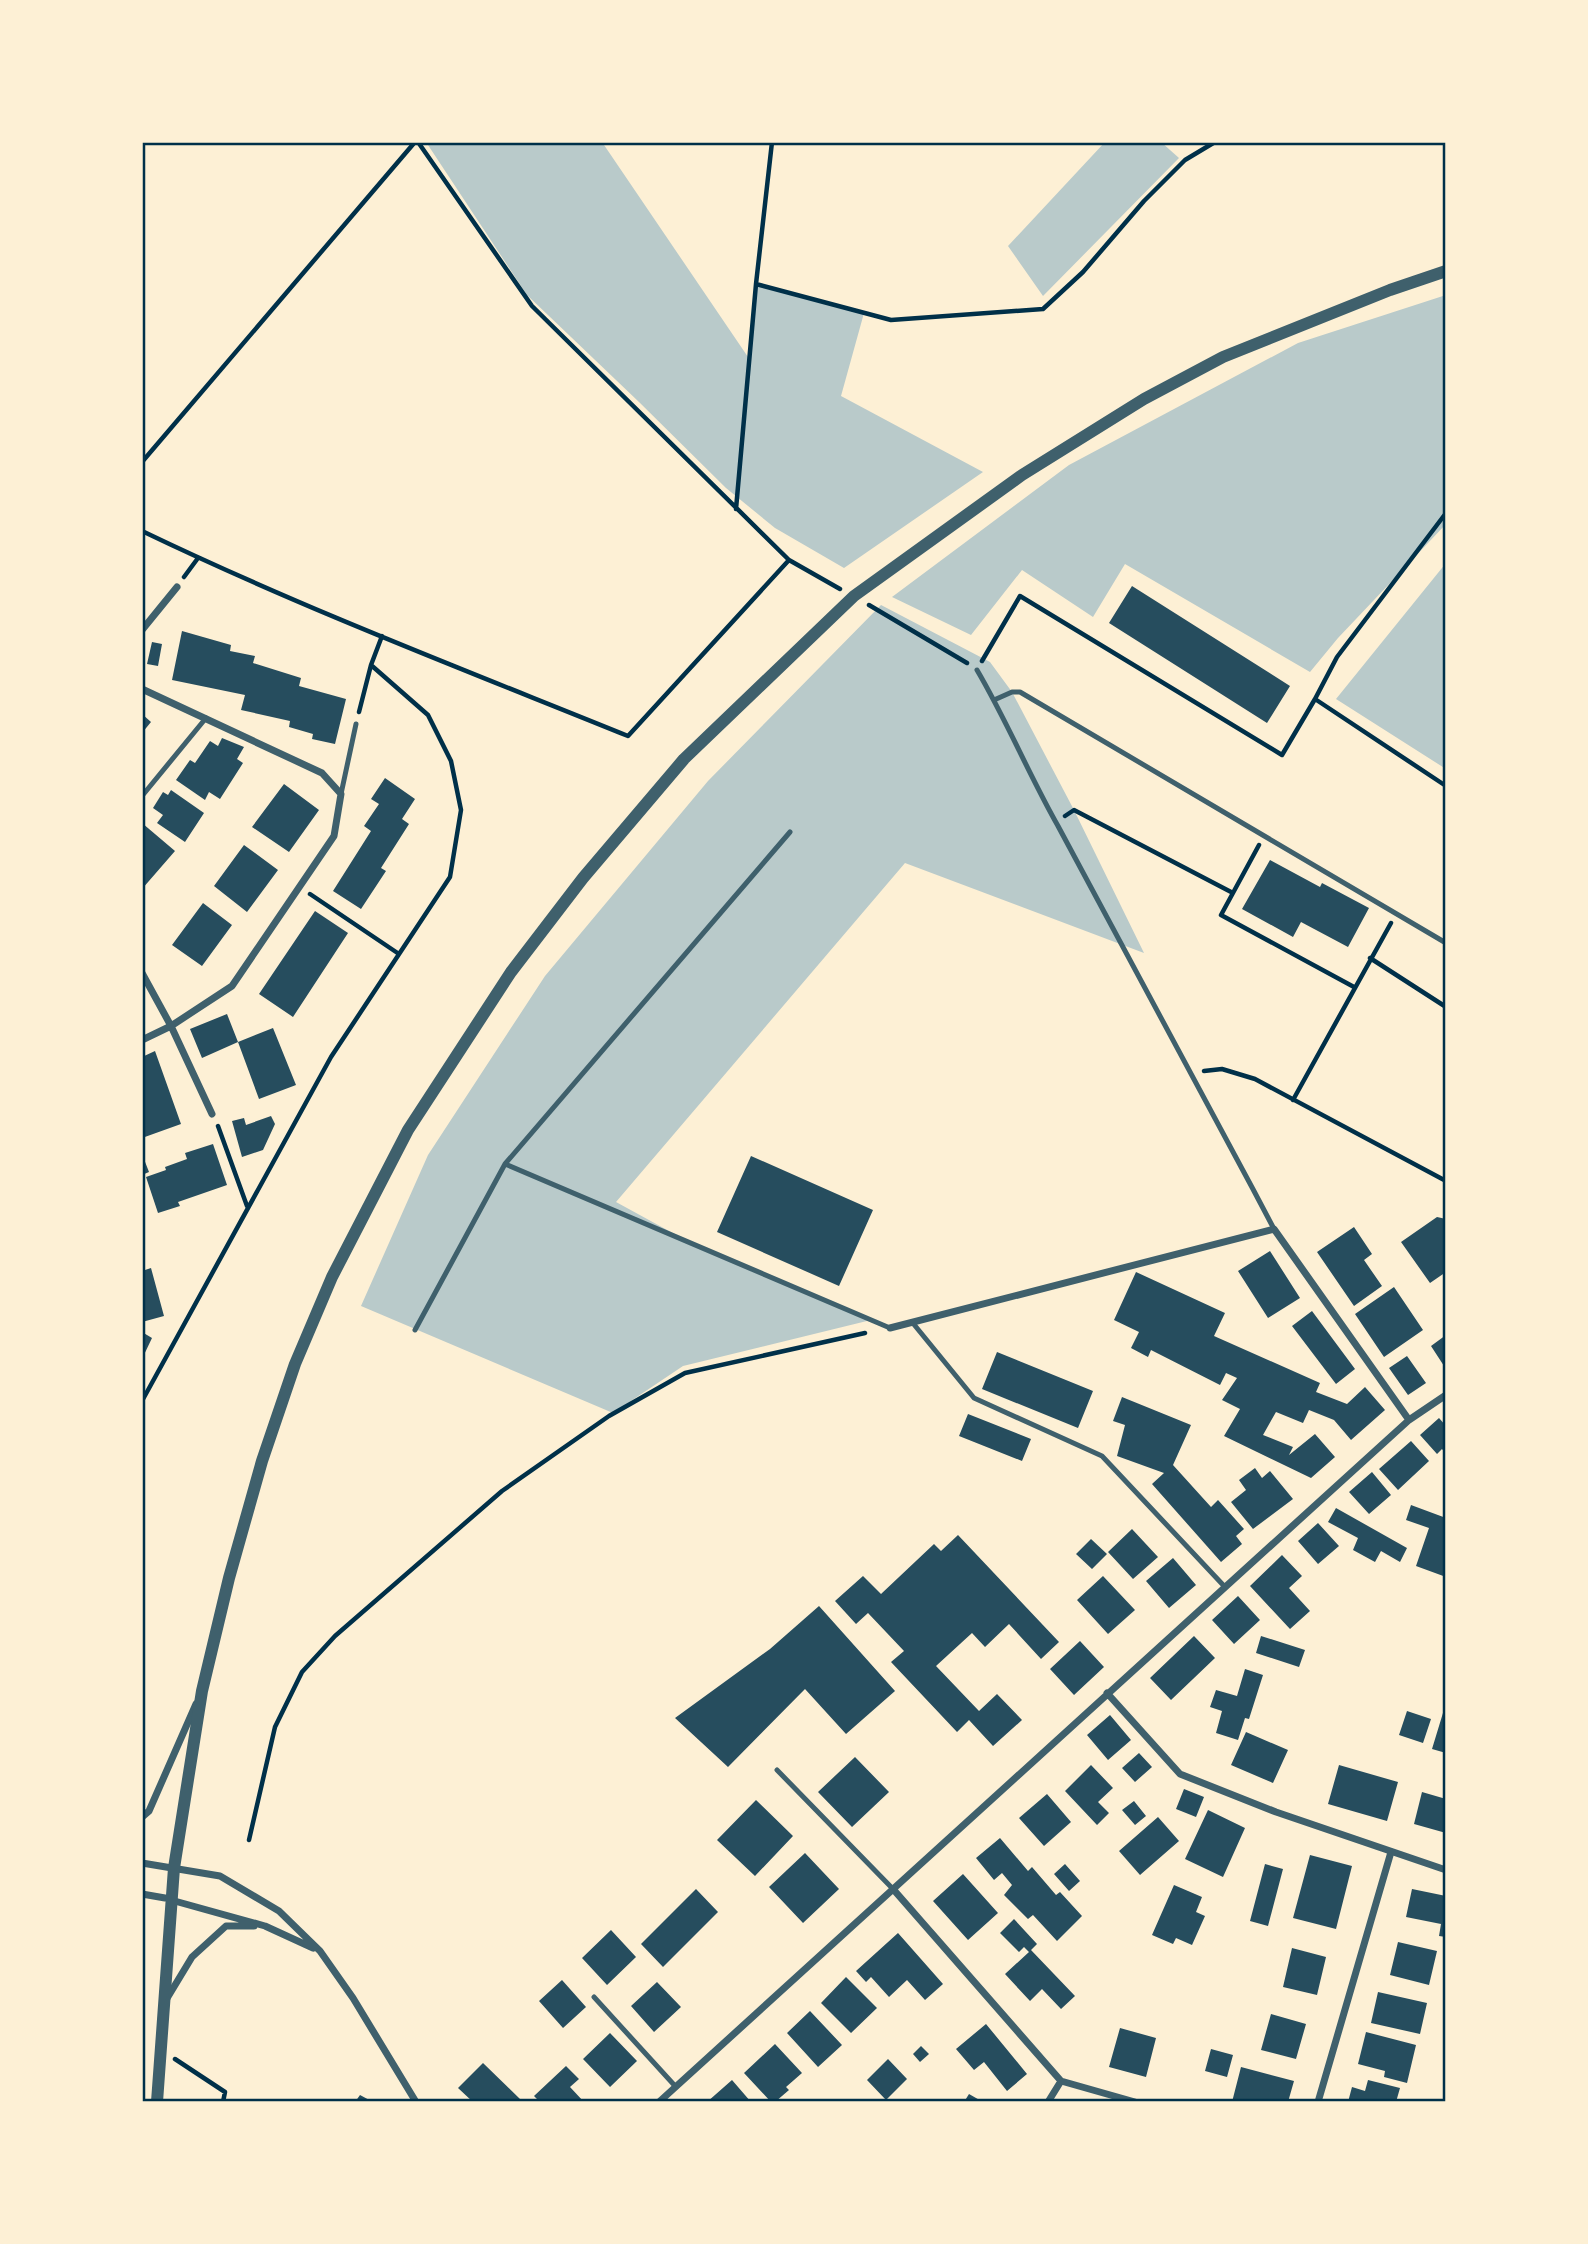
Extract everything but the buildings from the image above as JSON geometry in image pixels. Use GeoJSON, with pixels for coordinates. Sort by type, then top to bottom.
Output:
{"type":"FeatureCollection","features":[{"type":"Feature","properties":{"kind":"street"},"geometry":{"type":"LineString","coordinates":[[157,2102],[168,1899],[202,1691],[262,1461],[295,1364],[332,1277],[408,1130],[511,972],[583,877],[684,759],[854,597],[1022,475],[1144,399],[1223,356],[1343,308],[1446,271]]}},
{"type":"Feature","properties":{"kind":"street"},"geometry":{"type":"LineString","coordinates":[[142,630],[177,587]]}},
{"type":"Feature","properties":{"kind":"street"},"geometry":{"type":"LineString","coordinates":[[142,689],[322,773],[341,794],[334,836],[232,986],[171,1026],[142,1040]]}},
{"type":"Feature","properties":{"kind":"street"},"geometry":{"type":"LineString","coordinates":[[142,973],[171,1026],[212,1114]]}},
{"type":"Feature","properties":{"kind":"street"},"geometry":{"type":"LineString","coordinates":[[890,1328],[1274,1229],[1409,1420]]}},
{"type":"Feature","properties":{"kind":"street"},"geometry":{"type":"LineString","coordinates":[[659,2102],[1409,1420],[1446,1395]]}},
{"type":"Feature","properties":{"kind":"street"},"geometry":{"type":"LineString","coordinates":[[142,1817],[149,1811],[202,1691]]}},
{"type":"Feature","properties":{"kind":"street"},"geometry":{"type":"LineString","coordinates":[[1107,1693],[1180,1774],[1276,1812],[1446,1870]]}},
{"type":"Feature","properties":{"kind":"street"},"geometry":{"type":"LineString","coordinates":[[1318,2102],[1391,1852]]}},
{"type":"Feature","properties":{"kind":"street"},"geometry":{"type":"LineString","coordinates":[[142,1863],[220,1876],[279,1911],[320,1951],[353,1998],[416,2102]]}},
{"type":"Feature","properties":{"kind":"street"},"geometry":{"type":"LineString","coordinates":[[893,1889],[1061,2081],[1135,2102]]}},
{"type":"Feature","properties":{"kind":"street"},"geometry":{"type":"LineString","coordinates":[[142,1894],[265,1926],[320,1951]]}},
{"type":"Feature","properties":{"kind":"street"},"geometry":{"type":"LineString","coordinates":[[162,2007],[192,1957],[226,1926],[265,1926]]}},
{"type":"Feature","properties":{"kind":"street"},"geometry":{"type":"LineString","coordinates":[[1048,2102],[1061,2081]]}},
{"type":"Feature","properties":{"kind":"lane"},"geometry":{"type":"LineString","coordinates":[[977,670],[1055,822],[1274,1229]]}},
{"type":"Feature","properties":{"kind":"lane"},"geometry":{"type":"LineString","coordinates":[[994,700],[1012,692],[1020,692],[1446,943]]}},
{"type":"Feature","properties":{"kind":"lane"},"geometry":{"type":"LineString","coordinates":[[142,796],[206,718]]}},
{"type":"Feature","properties":{"kind":"lane"},"geometry":{"type":"LineString","coordinates":[[341,794],[356,724]]}},
{"type":"Feature","properties":{"kind":"lane"},"geometry":{"type":"LineString","coordinates":[[415,1330],[505,1164],[790,832]]}},
{"type":"Feature","properties":{"kind":"lane"},"geometry":{"type":"LineString","coordinates":[[505,1164],[890,1328]]}},
{"type":"Feature","properties":{"kind":"lane"},"geometry":{"type":"LineString","coordinates":[[912,1322],[974,1398],[1102,1456],[1225,1587]]}},
{"type":"Feature","properties":{"kind":"lane"},"geometry":{"type":"LineString","coordinates":[[777,1770],[893,1889]]}},
{"type":"Feature","properties":{"kind":"lane"},"geometry":{"type":"LineString","coordinates":[[594,1997],[676,2087]]}},
{"type":"Feature","properties":{"kind":"path"},"geometry":{"type":"LineString","coordinates":[[142,462],[416,142],[532,306],[789,560],[977,670],[1020,596],[1283,755],[1338,657],[1446,513]]}},
{"type":"Feature","properties":{"kind":"path"},"geometry":{"type":"LineString","coordinates":[[736,509],[772,142]]}},
{"type":"Feature","properties":{"kind":"path"},"geometry":{"type":"LineString","coordinates":[[756,284],[891,320],[1043,309],[1083,272],[1144,201],[1185,160],[1215,142]]}},
{"type":"Feature","properties":{"kind":"path"},"geometry":{"type":"LineString","coordinates":[[142,531],[198,558],[382,636],[628,736],[789,560]]}},
{"type":"Feature","properties":{"kind":"path"},"geometry":{"type":"LineString","coordinates":[[177,587],[198,558]]}},
{"type":"Feature","properties":{"kind":"path"},"geometry":{"type":"LineString","coordinates":[[356,724],[371,665],[382,636]]}},
{"type":"Feature","properties":{"kind":"path"},"geometry":{"type":"LineString","coordinates":[[142,1401],[331,1058],[450,877],[461,810],[451,761],[428,715],[371,665]]}},
{"type":"Feature","properties":{"kind":"path"},"geometry":{"type":"LineString","coordinates":[[1315,699],[1446,786]]}},
{"type":"Feature","properties":{"kind":"path"},"geometry":{"type":"LineString","coordinates":[[1055,822],[1074,810],[1233,893]]}},
{"type":"Feature","properties":{"kind":"path"},"geometry":{"type":"LineString","coordinates":[[1264,836],[1221,915],[1354,987]]}},
{"type":"Feature","properties":{"kind":"path"},"geometry":{"type":"LineString","coordinates":[[301,887],[399,954]]}},
{"type":"Feature","properties":{"kind":"path"},"geometry":{"type":"LineString","coordinates":[[1293,1100],[1397,914]]}},
{"type":"Feature","properties":{"kind":"path"},"geometry":{"type":"LineString","coordinates":[[1370,958],[1446,1007]]}},
{"type":"Feature","properties":{"kind":"path"},"geometry":{"type":"LineString","coordinates":[[1194,1076],[1201,1071],[1222,1069],[1255,1079],[1446,1181]]}},
{"type":"Feature","properties":{"kind":"path"},"geometry":{"type":"LineString","coordinates":[[212,1114],[247,1207]]}},
{"type":"Feature","properties":{"kind":"path"},"geometry":{"type":"LineString","coordinates":[[249,1840],[275,1727],[302,1672],[335,1636],[502,1491],[609,1416],[685,1373],[890,1328]]}},
{"type":"Feature","properties":{"kind":"path"},"geometry":{"type":"LineString","coordinates":[[173,2058],[225,2092],[223,2102]]}},
{"type":"Feature","properties":{"kind":"shaded area"},"geometry":{"type":"Polygon","coordinates":[[[426,142],[602,142],[748,357],[756,284],[864,313],[841,396],[983,472],[844,568],[775,528],[726,488],[527,295],[426,142]]]}},
{"type":"Feature","properties":{"kind":"shaded area"},"geometry":{"type":"Polygon","coordinates":[[[1105,142],[1161,142],[1179,158],[1043,296],[1008,246],[1105,142]]]}},
{"type":"Feature","properties":{"kind":"shaded area"},"geometry":{"type":"Polygon","coordinates":[[[1446,295],[1446,524],[1338,638],[1310,672],[1125,564],[1093,617],[1022,570],[971,635],[892,597],[1069,465],[1298,343],[1446,295]]]}},
{"type":"Feature","properties":{"kind":"shaded area"},"geometry":{"type":"Polygon","coordinates":[[[1446,563],[1446,769],[1336,699],[1446,563]]]}},
{"type":"Feature","properties":{"kind":"shaded area"},"geometry":{"type":"Polygon","coordinates":[[[881,605],[990,662],[1012,692],[1144,953],[905,863],[616,1202],[691,1243],[871,1320],[683,1366],[613,1413],[361,1306],[428,1155],[545,976],[708,781],[881,605]]]}}]}
